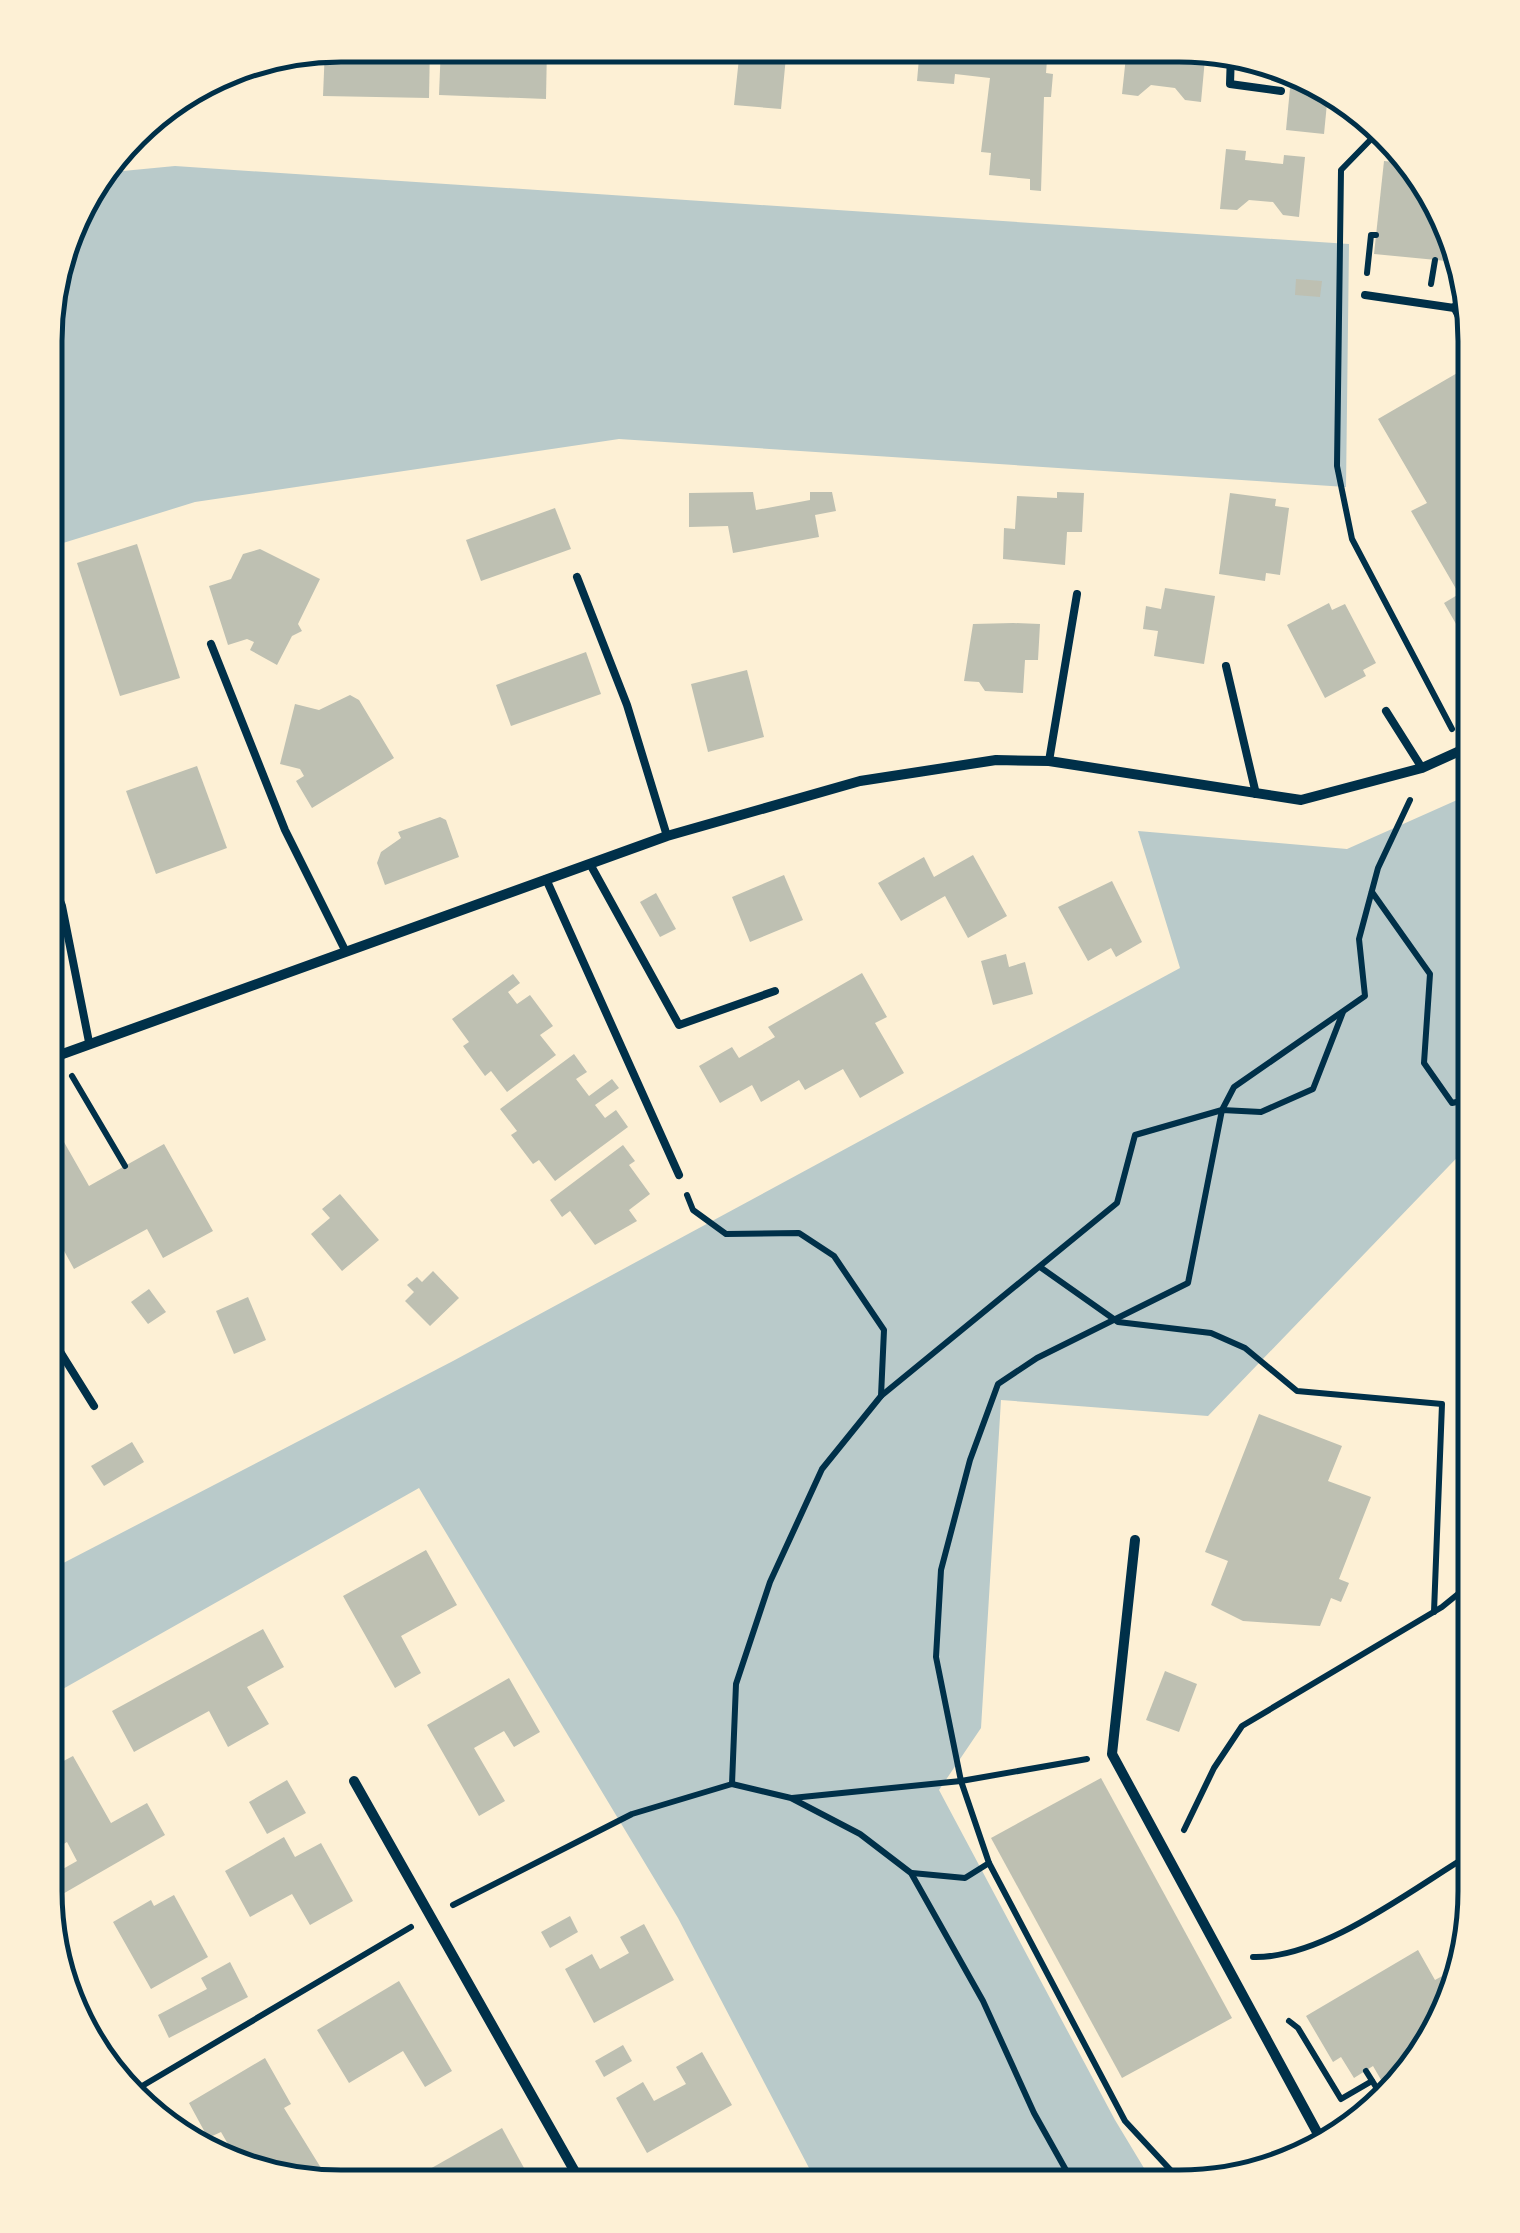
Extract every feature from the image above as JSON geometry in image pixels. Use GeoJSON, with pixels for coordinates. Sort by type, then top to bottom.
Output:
{"type":"FeatureCollection","features":[{"type":"Feature","properties":{"kind":"street"},"geometry":{"type":"LineString","coordinates":[[63,1052],[667,836],[860,780],[920,768],[996,760],[1049,762],[1301,800],[1422,768],[1458,753]]}},
{"type":"Feature","properties":{"kind":"street"},"geometry":{"type":"LineString","coordinates":[[1134,1540],[1112,1754],[1317,2133]]}},
{"type":"Feature","properties":{"kind":"street"},"geometry":{"type":"LineString","coordinates":[[354,1782],[574,2170]]}},
{"type":"Feature","properties":{"kind":"lane"},"geometry":{"type":"LineString","coordinates":[[1230,68],[1230,84],[1281,90]]}},
{"type":"Feature","properties":{"kind":"lane"},"geometry":{"type":"LineString","coordinates":[[1365,294],[1454,307]]}},
{"type":"Feature","properties":{"kind":"lane"},"geometry":{"type":"LineString","coordinates":[[576,576],[627,704],[667,836]]}},
{"type":"Feature","properties":{"kind":"lane"},"geometry":{"type":"LineString","coordinates":[[1049,762],[1077,594]]}},
{"type":"Feature","properties":{"kind":"lane"},"geometry":{"type":"LineString","coordinates":[[211,644],[285,830],[346,952]]}},
{"type":"Feature","properties":{"kind":"lane"},"geometry":{"type":"LineString","coordinates":[[1226,666],[1256,794]]}},
{"type":"Feature","properties":{"kind":"lane"},"geometry":{"type":"LineString","coordinates":[[1386,710],[1422,768]]}},
{"type":"Feature","properties":{"kind":"lane"},"geometry":{"type":"LineString","coordinates":[[590,864],[679,1025],[775,991]]}},
{"type":"Feature","properties":{"kind":"lane"},"geometry":{"type":"LineString","coordinates":[[546,879],[678,1175]]}},
{"type":"Feature","properties":{"kind":"lane"},"geometry":{"type":"LineString","coordinates":[[63,911],[89,1042]]}},
{"type":"Feature","properties":{"kind":"lane"},"geometry":{"type":"LineString","coordinates":[[63,1356],[94,1406]]}},
{"type":"Feature","properties":{"kind":"path"},"geometry":{"type":"LineString","coordinates":[[1371,139],[1341,170],[1337,466],[1352,539],[1458,728]]}},
{"type":"Feature","properties":{"kind":"path"},"geometry":{"type":"LineString","coordinates":[[1365,294],[1371,234],[1376,235]]}},
{"type":"Feature","properties":{"kind":"path"},"geometry":{"type":"LineString","coordinates":[[1170,2170],[1125,2121],[989,1863],[961,1781],[936,1657],[941,1570],[970,1460],[998,1384],[1037,1358],[1118,1322],[1188,1283],[1222,1110],[1234,1087],[1366,996],[1359,940],[1372,890],[1410,800]]}},
{"type":"Feature","properties":{"kind":"path"},"geometry":{"type":"LineString","coordinates":[[1372,890],[1430,974],[1424,1063],[1452,1103],[1458,1102]]}},
{"type":"Feature","properties":{"kind":"path"},"geometry":{"type":"LineString","coordinates":[[732,1784],[736,1684],[770,1582],[822,1469],[882,1396],[1117,1204],[1135,1135],[1222,1110],[1261,1112],[1313,1089],[1344,1012]]}},
{"type":"Feature","properties":{"kind":"path"},"geometry":{"type":"LineString","coordinates":[[63,1061],[125,1166]]}},
{"type":"Feature","properties":{"kind":"path"},"geometry":{"type":"LineString","coordinates":[[678,1175],[692,1210],[726,1234],[798,1232],[834,1256],[884,1330],[882,1396]]}},
{"type":"Feature","properties":{"kind":"path"},"geometry":{"type":"LineString","coordinates":[[1040,1266],[1118,1322],[1211,1334],[1246,1348],[1297,1391],[1442,1404],[1434,1612]]}},
{"type":"Feature","properties":{"kind":"path"},"geometry":{"type":"LineString","coordinates":[[1182,1883],[1184,1830],[1214,1768],[1242,1726],[1434,1612],[1457,1594]]}},
{"type":"Feature","properties":{"kind":"path"},"geometry":{"type":"LineString","coordinates":[[791,1798],[961,1781],[1112,1754]]}},
{"type":"Feature","properties":{"kind":"path"},"geometry":{"type":"LineString","coordinates":[[142,2086],[431,1916],[632,1814],[732,1784],[791,1798],[860,1834],[911,1874],[984,2001],[1066,2170]]}},
{"type":"Feature","properties":{"kind":"path"},"geometry":{"type":"LineString","coordinates":[[1216,1946],[1243,1957],[1276,1958],[1318,1944],[1457,1862]]}},
{"type":"Feature","properties":{"kind":"path"},"geometry":{"type":"LineString","coordinates":[[911,1874],[964,1878],[989,1863]]}},
{"type":"Feature","properties":{"kind":"path"},"geometry":{"type":"LineString","coordinates":[[1260,2028],[1288,2020],[1298,2028],[1341,2098],[1372,2081]]}},
{"type":"Feature","properties":{"kind":"path"},"geometry":{"type":"LineString","coordinates":[[1366,2071],[1376,2087]]}},
{"type":"Feature","properties":{"kind":"shaded area"},"geometry":{"type":"Polygon","coordinates":[[[175,166],[1349,244],[1346,487],[619,439],[195,502],[63,543],[65,305],[84,235],[121,171],[175,166]]]}},
{"type":"Feature","properties":{"kind":"shaded area"},"geometry":{"type":"Polygon","coordinates":[[[1458,800],[1457,1157],[1208,1416],[1001,1400],[981,1728],[939,1790],[1145,2170],[810,2170],[678,1918],[419,1488],[63,1689],[63,1563],[453,1361],[1180,968],[1138,831],[1347,849],[1458,800]]]}},
{"type":"Feature","properties":{"kind":"building"},"geometry":{"type":"Polygon","coordinates":[[[430,62],[429,98],[323,96],[324,63],[430,62]]]}},
{"type":"Feature","properties":{"kind":"building"},"geometry":{"type":"Polygon","coordinates":[[[440,62],[547,62],[546,99],[439,95],[440,62]]]}},
{"type":"Feature","properties":{"kind":"building"},"geometry":{"type":"Polygon","coordinates":[[[739,62],[785,62],[781,109],[734,105],[739,62]]]}},
{"type":"Feature","properties":{"kind":"building"},"geometry":{"type":"Polygon","coordinates":[[[919,62],[1047,62],[1046,73],[1053,74],[1051,97],[1044,97],[1041,191],[1030,190],[1030,179],[989,175],[991,153],[981,152],[990,78],[955,74],[954,84],[917,81],[919,62]]]}},
{"type":"Feature","properties":{"kind":"building"},"geometry":{"type":"Polygon","coordinates":[[[1125,62],[1205,64],[1201,102],[1185,100],[1175,88],[1151,85],[1138,96],[1122,94],[1125,62]]]}},
{"type":"Feature","properties":{"kind":"building"},"geometry":{"type":"Polygon","coordinates":[[[1290,87],[1327,106],[1324,134],[1286,130],[1290,87]]]}},
{"type":"Feature","properties":{"kind":"building"},"geometry":{"type":"Polygon","coordinates":[[[1226,149],[1246,151],[1245,160],[1283,164],[1284,155],[1305,157],[1299,217],[1283,215],[1273,202],[1249,200],[1237,210],[1220,209],[1226,149]]]}},
{"type":"Feature","properties":{"kind":"building"},"geometry":{"type":"Polygon","coordinates":[[[1384,161],[1391,162],[1429,218],[1446,261],[1374,254],[1384,161]]]}},
{"type":"Feature","properties":{"kind":"building"},"geometry":{"type":"Polygon","coordinates":[[[1296,279],[1322,281],[1320,297],[1295,295],[1296,279]]]}},
{"type":"Feature","properties":{"kind":"building"},"geometry":{"type":"Polygon","coordinates":[[[1458,373],[1458,592],[1411,511],[1427,503],[1378,419],[1458,373]]]}},
{"type":"Feature","properties":{"kind":"building"},"geometry":{"type":"Polygon","coordinates":[[[753,492],[756,510],[810,500],[810,492],[832,492],[836,511],[815,515],[819,537],[733,553],[728,526],[689,527],[689,493],[753,492]]]}},
{"type":"Feature","properties":{"kind":"building"},"geometry":{"type":"Polygon","coordinates":[[[1057,492],[1084,493],[1082,532],[1067,532],[1065,565],[1003,559],[1004,528],[1015,529],[1017,496],[1057,498],[1057,492]]]}},
{"type":"Feature","properties":{"kind":"building"},"geometry":{"type":"Polygon","coordinates":[[[1230,493],[1276,499],[1275,506],[1289,508],[1280,575],[1266,573],[1265,581],[1219,574],[1230,493]]]}},
{"type":"Feature","properties":{"kind":"building"},"geometry":{"type":"Polygon","coordinates":[[[555,508],[571,549],[481,581],[466,540],[555,508]]]}},
{"type":"Feature","properties":{"kind":"building"},"geometry":{"type":"Polygon","coordinates":[[[137,544],[180,678],[120,696],[77,563],[137,544]]]}},
{"type":"Feature","properties":{"kind":"building"},"geometry":{"type":"Polygon","coordinates":[[[260,549],[320,579],[298,624],[302,631],[292,636],[277,665],[250,650],[254,642],[247,639],[228,645],[209,586],[231,579],[243,554],[260,549]]]}},
{"type":"Feature","properties":{"kind":"building"},"geometry":{"type":"Polygon","coordinates":[[[1165,588],[1215,596],[1204,664],[1154,656],[1158,631],[1143,629],[1146,606],[1161,609],[1165,588]]]}},
{"type":"Feature","properties":{"kind":"building"},"geometry":{"type":"Polygon","coordinates":[[[1458,595],[1458,627],[1444,603],[1458,595]]]}},
{"type":"Feature","properties":{"kind":"building"},"geometry":{"type":"Polygon","coordinates":[[[1329,603],[1332,610],[1345,604],[1376,663],[1363,670],[1366,676],[1325,698],[1287,625],[1329,603]]]}},
{"type":"Feature","properties":{"kind":"building"},"geometry":{"type":"Polygon","coordinates":[[[973,624],[1040,624],[1038,660],[1025,660],[1023,693],[985,691],[979,682],[964,681],[973,624]]]}},
{"type":"Feature","properties":{"kind":"building"},"geometry":{"type":"Polygon","coordinates":[[[586,652],[601,694],[511,726],[496,685],[586,652]]]}},
{"type":"Feature","properties":{"kind":"building"},"geometry":{"type":"Polygon","coordinates":[[[747,670],[764,737],[708,752],[691,684],[747,670]]]}},
{"type":"Feature","properties":{"kind":"building"},"geometry":{"type":"Polygon","coordinates":[[[350,695],[359,700],[394,758],[312,808],[296,781],[304,776],[300,769],[280,764],[295,704],[319,710],[350,695]]]}},
{"type":"Feature","properties":{"kind":"building"},"geometry":{"type":"Polygon","coordinates":[[[197,766],[227,848],[156,874],[126,791],[197,766]]]}},
{"type":"Feature","properties":{"kind":"building"},"geometry":{"type":"Polygon","coordinates":[[[440,817],[446,820],[459,857],[385,885],[377,863],[381,852],[401,838],[398,832],[440,817]]]}},
{"type":"Feature","properties":{"kind":"building"},"geometry":{"type":"Polygon","coordinates":[[[973,855],[1007,916],[968,938],[945,896],[901,921],[878,883],[924,857],[934,877],[973,855]]]}},
{"type":"Feature","properties":{"kind":"building"},"geometry":{"type":"Polygon","coordinates":[[[784,875],[803,920],[750,942],[732,897],[784,875]]]}},
{"type":"Feature","properties":{"kind":"building"},"geometry":{"type":"Polygon","coordinates":[[[1112,881],[1142,942],[1116,957],[1111,948],[1088,961],[1058,907],[1112,881]]]}},
{"type":"Feature","properties":{"kind":"building"},"geometry":{"type":"Polygon","coordinates":[[[656,893],[676,929],[660,937],[640,902],[656,893]]]}},
{"type":"Feature","properties":{"kind":"building"},"geometry":{"type":"Polygon","coordinates":[[[1006,954],[1009,967],[1025,962],[1033,994],[993,1005],[981,961],[1006,954]]]}},
{"type":"Feature","properties":{"kind":"building"},"geometry":{"type":"Polygon","coordinates":[[[862,973],[887,1017],[875,1023],[904,1073],[860,1098],[843,1069],[805,1090],[799,1080],[761,1102],[752,1085],[720,1103],[699,1066],[732,1047],[739,1058],[775,1037],[768,1027],[862,973]]]}},
{"type":"Feature","properties":{"kind":"building"},"geometry":{"type":"Polygon","coordinates":[[[513,974],[520,983],[508,992],[517,1004],[530,995],[553,1026],[540,1035],[556,1055],[507,1092],[491,1071],[485,1076],[463,1046],[469,1042],[452,1019],[513,974]]]}},
{"type":"Feature","properties":{"kind":"building"},"geometry":{"type":"Polygon","coordinates":[[[574,1054],[587,1072],[576,1079],[589,1096],[612,1079],[619,1088],[595,1105],[605,1118],[616,1110],[628,1127],[555,1181],[539,1160],[533,1164],[511,1135],[517,1131],[500,1109],[574,1054]]]}},
{"type":"Feature","properties":{"kind":"building"},"geometry":{"type":"Polygon","coordinates":[[[63,1140],[89,1186],[164,1144],[213,1231],[163,1258],[147,1229],[74,1269],[63,1249],[63,1140]]]}},
{"type":"Feature","properties":{"kind":"building"},"geometry":{"type":"Polygon","coordinates":[[[623,1145],[635,1161],[629,1165],[650,1194],[629,1210],[637,1221],[595,1245],[570,1211],[562,1217],[550,1200],[623,1145]]]}},
{"type":"Feature","properties":{"kind":"building"},"geometry":{"type":"Polygon","coordinates":[[[340,1194],[379,1240],[342,1271],[311,1234],[330,1218],[322,1209],[340,1194]]]}},
{"type":"Feature","properties":{"kind":"building"},"geometry":{"type":"Polygon","coordinates":[[[433,1271],[459,1298],[430,1326],[405,1301],[414,1292],[407,1285],[417,1277],[422,1282],[433,1271]]]}},
{"type":"Feature","properties":{"kind":"building"},"geometry":{"type":"Polygon","coordinates":[[[149,1289],[166,1312],[148,1324],[131,1302],[149,1289]]]}},
{"type":"Feature","properties":{"kind":"building"},"geometry":{"type":"Polygon","coordinates":[[[248,1297],[266,1340],[234,1354],[216,1311],[248,1297]]]}},
{"type":"Feature","properties":{"kind":"building"},"geometry":{"type":"Polygon","coordinates":[[[1259,1414],[1342,1446],[1328,1481],[1371,1497],[1339,1579],[1349,1583],[1341,1602],[1331,1598],[1320,1626],[1243,1621],[1211,1605],[1228,1561],[1205,1552],[1259,1414]]]}},
{"type":"Feature","properties":{"kind":"building"},"geometry":{"type":"Polygon","coordinates":[[[132,1442],[144,1462],[104,1486],[91,1466],[132,1442]]]}},
{"type":"Feature","properties":{"kind":"building"},"geometry":{"type":"Polygon","coordinates":[[[426,1550],[457,1605],[401,1636],[421,1673],[395,1688],[343,1596],[426,1550]]]}},
{"type":"Feature","properties":{"kind":"building"},"geometry":{"type":"Polygon","coordinates":[[[263,1629],[284,1667],[247,1687],[269,1724],[228,1747],[209,1711],[134,1752],[112,1711],[263,1629]]]}},
{"type":"Feature","properties":{"kind":"building"},"geometry":{"type":"Polygon","coordinates":[[[1165,1671],[1197,1684],[1179,1732],[1146,1720],[1165,1671]]]}},
{"type":"Feature","properties":{"kind":"building"},"geometry":{"type":"Polygon","coordinates":[[[509,1678],[540,1732],[514,1747],[504,1731],[474,1748],[505,1801],[479,1816],[427,1725],[509,1678]]]}},
{"type":"Feature","properties":{"kind":"building"},"geometry":{"type":"Polygon","coordinates":[[[73,1756],[111,1823],[147,1803],[165,1835],[63,1894],[63,1869],[77,1861],[67,1842],[63,1844],[63,1761],[73,1756]]]}},
{"type":"Feature","properties":{"kind":"building"},"geometry":{"type":"Polygon","coordinates":[[[1101,1778],[1232,2018],[1122,2078],[991,1838],[1101,1778]]]}},
{"type":"Feature","properties":{"kind":"building"},"geometry":{"type":"Polygon","coordinates":[[[287,1780],[306,1813],[267,1834],[249,1802],[287,1780]]]}},
{"type":"Feature","properties":{"kind":"building"},"geometry":{"type":"Polygon","coordinates":[[[284,1837],[295,1857],[321,1843],[353,1901],[310,1925],[292,1894],[250,1917],[225,1871],[284,1837]]]}},
{"type":"Feature","properties":{"kind":"building"},"geometry":{"type":"Polygon","coordinates":[[[174,1895],[208,1957],[151,1989],[113,1922],[151,1900],[154,1906],[174,1895]]]}},
{"type":"Feature","properties":{"kind":"building"},"geometry":{"type":"Polygon","coordinates":[[[570,1916],[578,1932],[550,1948],[541,1932],[570,1916]]]}},
{"type":"Feature","properties":{"kind":"building"},"geometry":{"type":"Polygon","coordinates":[[[644,1924],[674,1980],[594,2023],[565,1969],[592,1954],[600,1969],[629,1953],[620,1937],[644,1924]]]}},
{"type":"Feature","properties":{"kind":"building"},"geometry":{"type":"Polygon","coordinates":[[[1418,1950],[1435,1980],[1445,1975],[1429,2015],[1410,2047],[1382,2081],[1373,2066],[1354,2078],[1341,2057],[1333,2062],[1306,2016],[1418,1950]]]}},
{"type":"Feature","properties":{"kind":"building"},"geometry":{"type":"Polygon","coordinates":[[[230,1962],[248,1997],[169,2038],[158,2015],[207,1989],[201,1978],[230,1962]]]}},
{"type":"Feature","properties":{"kind":"building"},"geometry":{"type":"Polygon","coordinates":[[[399,1981],[452,2071],[425,2087],[403,2051],[349,2083],[317,2030],[399,1981]]]}},
{"type":"Feature","properties":{"kind":"building"},"geometry":{"type":"Polygon","coordinates":[[[623,2045],[632,2061],[604,2077],[595,2061],[623,2045]]]}},
{"type":"Feature","properties":{"kind":"building"},"geometry":{"type":"Polygon","coordinates":[[[702,2052],[732,2105],[647,2153],[616,2098],[643,2082],[654,2101],[686,2084],[676,2067],[702,2052]]]}},
{"type":"Feature","properties":{"kind":"building"},"geometry":{"type":"Polygon","coordinates":[[[265,2058],[291,2104],[284,2108],[321,2168],[269,2161],[229,2146],[221,2132],[206,2135],[189,2103],[265,2058]]]}},
{"type":"Feature","properties":{"kind":"building"},"geometry":{"type":"Polygon","coordinates":[[[502,2128],[525,2170],[428,2170],[502,2128]]]}}]}
